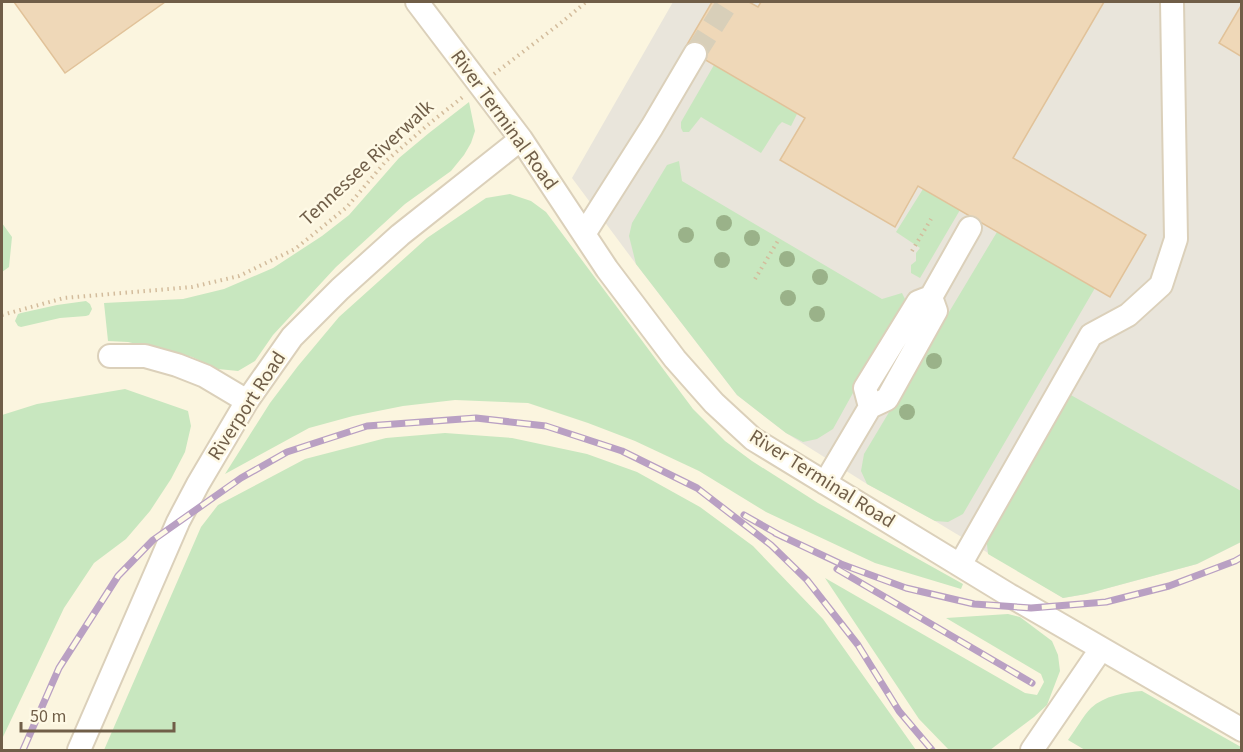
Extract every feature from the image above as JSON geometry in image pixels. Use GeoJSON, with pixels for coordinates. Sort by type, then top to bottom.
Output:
{"type":"FeatureCollection","features":[{"type":"Feature","properties":{"kind":"street","name":"River Terminal Road"},"geometry":{"type":"LineString","coordinates":[[417,2],[521,139],[607,268],[675,359],[714,403],[753,439],[1101,650],[1242,730]]}},
{"type":"Feature","properties":{"kind":"street"},"geometry":{"type":"LineString","coordinates":[[960,565],[1090,335],[1128,315],[1161,285],[1176,238],[1172,2]]}},
{"type":"Feature","properties":{"kind":"street"},"geometry":{"type":"LineString","coordinates":[[584,234],[695,54]]}},
{"type":"Feature","properties":{"kind":"street","name":"Riverport Road"},"geometry":{"type":"LineString","coordinates":[[79,750],[178,522],[247,401],[292,337],[400,234],[521,139]]}},
{"type":"Feature","properties":{"kind":"street"},"geometry":{"type":"LineString","coordinates":[[825,483],[870,406],[887,399],[936,311],[931,297],[970,228]]}},
{"type":"Feature","properties":{"kind":"street"},"geometry":{"type":"LineString","coordinates":[[110,356],[145,356],[177,365],[205,376],[247,401]]}},
{"type":"Feature","properties":{"kind":"street"},"geometry":{"type":"LineString","coordinates":[[1032,750],[1101,650]]}},
{"type":"Feature","properties":{"kind":"path","name":"Tennessee Riverwalk"},"geometry":{"type":"LineString","coordinates":[[2,315],[64,298],[192,287],[239,276],[295,249],[347,207],[386,161],[430,123],[585,2]]}},
{"type":"Feature","properties":{"kind":"path"},"geometry":{"type":"LineString","coordinates":[[912,251],[931,219]]}},
{"type":"Feature","properties":{"kind":"path"},"geometry":{"type":"LineString","coordinates":[[755,279],[779,239]]}},
{"type":"Feature","properties":{"kind":"shaded area"},"geometry":{"type":"Polygon","coordinates":[[[673,2],[1241,2],[1241,542],[1197,564],[1063,598],[935,521],[867,484],[786,433],[737,395],[572,178],[673,2]]]}},
{"type":"Feature","properties":{"kind":"green space"},"geometry":{"type":"Polygon","coordinates":[[[714,65],[797,114],[791,126],[782,122],[778,126],[761,153],[701,117],[689,132],[683,132],[681,122],[714,65]]]}},
{"type":"Feature","properties":{"kind":"green space"},"geometry":{"type":"Polygon","coordinates":[[[469,102],[475,131],[464,155],[451,171],[405,204],[336,267],[273,335],[255,361],[238,371],[218,369],[192,357],[128,342],[108,341],[104,303],[183,299],[224,289],[273,268],[349,215],[399,158],[469,102]]]}},
{"type":"Feature","properties":{"kind":"green space"},"geometry":{"type":"Polygon","coordinates":[[[679,161],[682,181],[882,299],[902,293],[905,299],[833,429],[817,439],[803,442],[786,433],[737,395],[636,264],[629,236],[632,223],[667,165],[679,161]]]}},
{"type":"Feature","properties":{"kind":"green space"},"geometry":{"type":"Polygon","coordinates":[[[923,189],[960,210],[920,278],[911,273],[911,265],[916,261],[916,253],[920,248],[896,232],[923,189]]]}},
{"type":"Feature","properties":{"kind":"green space"},"geometry":{"type":"Polygon","coordinates":[[[510,194],[531,201],[546,212],[693,409],[725,441],[818,503],[963,584],[961,589],[875,563],[766,512],[699,471],[635,441],[528,403],[455,400],[403,406],[353,416],[309,428],[225,474],[270,403],[339,317],[427,238],[486,198],[510,194]]]}},
{"type":"Feature","properties":{"kind":"green space"},"geometry":{"type":"Polygon","coordinates":[[[2,223],[12,237],[9,267],[2,272],[2,223]]]}},
{"type":"Feature","properties":{"kind":"green space"},"geometry":{"type":"Polygon","coordinates":[[[997,232],[1095,288],[963,514],[948,522],[935,521],[867,484],[861,471],[864,454],[997,232]]]}},
{"type":"Feature","properties":{"kind":"green space"},"geometry":{"type":"Polygon","coordinates":[[[86,301],[92,309],[86,316],[60,318],[21,327],[15,321],[21,313],[86,301]]]}},
{"type":"Feature","properties":{"kind":"green space"},"geometry":{"type":"Polygon","coordinates":[[[125,389],[188,411],[191,426],[185,452],[150,511],[126,539],[94,563],[64,608],[2,739],[2,415],[37,404],[125,389]]]}},
{"type":"Feature","properties":{"kind":"green space"},"geometry":{"type":"Polygon","coordinates":[[[1069,394],[1241,491],[1241,542],[1197,564],[1063,598],[988,554],[986,535],[1069,394]]]}},
{"type":"Feature","properties":{"kind":"green space"},"geometry":{"type":"Polygon","coordinates":[[[445,433],[512,438],[587,454],[637,472],[700,507],[753,546],[823,619],[916,750],[104,750],[201,527],[218,505],[305,459],[386,438],[445,433]]]}},
{"type":"Feature","properties":{"kind":"green space"},"geometry":{"type":"Polygon","coordinates":[[[825,578],[1025,693],[1037,695],[1044,682],[1041,674],[946,618],[1008,614],[1020,617],[1052,641],[1058,655],[1060,671],[1047,705],[990,750],[949,750],[919,719],[825,578]]]}},
{"type":"Feature","properties":{"kind":"green space"},"geometry":{"type":"Polygon","coordinates":[[[1142,691],[1241,747],[1241,750],[1085,750],[1068,740],[1085,715],[1102,700],[1115,695],[1142,691]]]}},
{"type":"Feature","properties":{"kind":"building"},"geometry":{"type":"Polygon","coordinates":[[[14,2],[165,2],[65,73],[14,2]]]}},
{"type":"Feature","properties":{"kind":"building"},"geometry":{"type":"Polygon","coordinates":[[[712,2],[749,2],[758,7],[761,2],[1104,2],[1013,158],[1146,235],[1110,297],[918,186],[895,227],[780,160],[805,118],[685,48],[712,2]]]}},
{"type":"Feature","properties":{"kind":"building"},"geometry":{"type":"Polygon","coordinates":[[[1242,4],[1242,57],[1219,43],[1242,4]]]}},
{"type":"Feature","properties":{"kind":"tunnel"},"geometry":{"type":"LineString","coordinates":[[695,54],[728,2]]}},
{"type":"Feature","properties":{"kind":"railway"},"geometry":{"type":"LineString","coordinates":[[23,750],[59,668],[118,576],[153,540],[241,478],[287,452],[367,426],[476,418],[546,426],[622,451],[697,488],[771,545],[807,580],[858,645],[899,711],[932,750]]}},
{"type":"Feature","properties":{"kind":"railway"},"geometry":{"type":"LineString","coordinates":[[744,515],[783,537]]}},
{"type":"Feature","properties":{"kind":"railway"},"geometry":{"type":"LineString","coordinates":[[775,533],[841,564],[906,588],[974,604],[1031,608],[1106,602],[1169,586],[1242,557]]}},
{"type":"Feature","properties":{"kind":"railway"},"geometry":{"type":"LineString","coordinates":[[837,569],[1032,683]]}}]}
